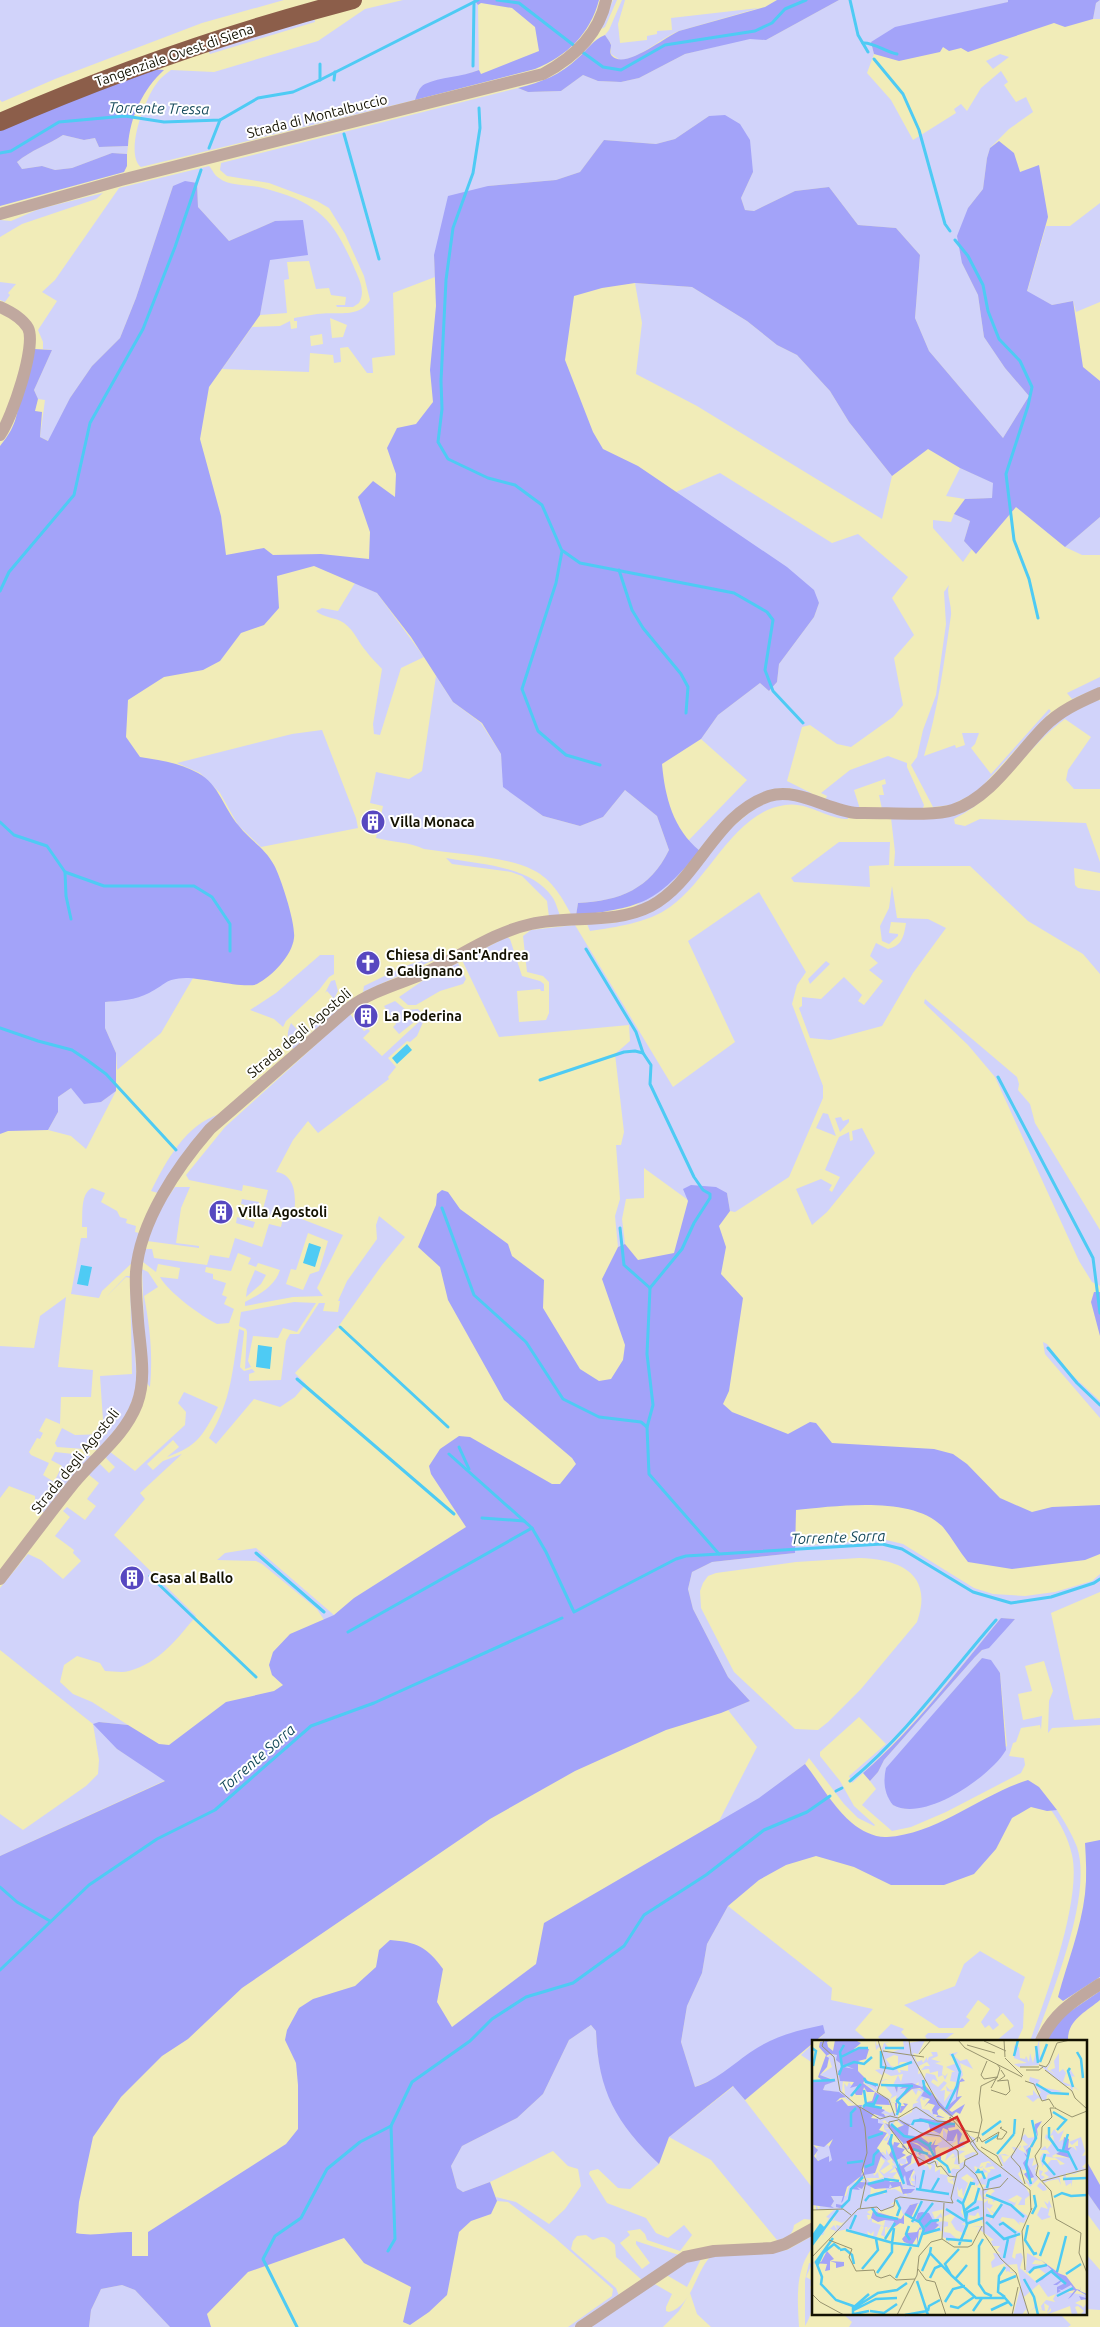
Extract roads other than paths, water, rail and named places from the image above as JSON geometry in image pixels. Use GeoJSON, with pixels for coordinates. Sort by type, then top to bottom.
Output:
{"type":"FeatureCollection","features":[{"type":"Feature","properties":{"kind":"highway","name":"Tangenziale Ovest di Siena"},"geometry":{"type":"LineString","coordinates":[[0,110],[56,85],[174,41],[310,0]]}},
{"type":"Feature","properties":{"kind":"highway","name":"Tangenziale Ovest di Siena"},"geometry":{"type":"LineString","coordinates":[[0,122],[105,78],[177,51],[253,27],[353,0]]}},
{"type":"Feature","properties":{"kind":"street","name":"Strada di Montalbuccio"},"geometry":{"type":"LineString","coordinates":[[0,214],[134,177],[543,74],[564,62],[587,40],[600,19],[606,0]]}},
{"type":"Feature","properties":{"kind":"street"},"geometry":{"type":"LineString","coordinates":[[0,307],[19,319],[28,328],[30,341],[15,407],[0,435]]}},
{"type":"Feature","properties":{"kind":"street","name":"Strada degli Agostoli"},"geometry":{"type":"LineString","coordinates":[[0,1579],[73,1484],[122,1431],[137,1403],[141,1389],[142,1362],[136,1286],[137,1263],[149,1225],[172,1179],[193,1148],[210,1130],[354,1004],[419,975],[480,943],[512,930],[552,921],[615,917],[634,913],[650,906],[664,898],[678,884],[711,843],[739,815],[753,804],[769,796],[790,794],[852,812],[938,813],[964,806],[988,789],[1054,718],[1069,707],[1100,693]]}},
{"type":"Feature","properties":{"kind":"street"},"geometry":{"type":"LineString","coordinates":[[1041,2040],[1046,2028],[1058,2013],[1100,1984]]}},
{"type":"Feature","properties":{"kind":"street"},"geometry":{"type":"LineString","coordinates":[[581,2327],[685,2257],[714,2251],[772,2248],[785,2244],[812,2229]]}},
{"type":"Feature","properties":{"kind":"waterway","name":"Torrente Tressa"},"geometry":{"type":"LineString","coordinates":[[0,153],[11,151],[59,122],[125,116],[164,122],[220,120],[258,98],[293,92],[320,80],[478,0]]}},
{"type":"Feature","properties":{"kind":"waterway","name":"Torrente Tressa"},"geometry":{"type":"LineString","coordinates":[[497,0],[519,3],[576,47]]}},
{"type":"Feature","properties":{"kind":"waterway","name":"Torrente Tressa"},"geometry":{"type":"LineString","coordinates":[[581,51],[603,67],[621,70],[665,45],[755,31],[772,23],[785,9],[806,0]]}},
{"type":"Feature","properties":{"kind":"waterway"},"geometry":{"type":"LineString","coordinates":[[850,0],[858,35],[868,52]]}},
{"type":"Feature","properties":{"kind":"waterway"},"geometry":{"type":"LineString","coordinates":[[473,66],[474,2]]}},
{"type":"Feature","properties":{"kind":"waterway"},"geometry":{"type":"LineString","coordinates":[[863,43],[871,44],[897,54]]}},
{"type":"Feature","properties":{"kind":"waterway"},"geometry":{"type":"LineString","coordinates":[[874,59],[903,94],[919,130],[945,224],[950,231]]}},
{"type":"Feature","properties":{"kind":"waterway"},"geometry":{"type":"LineString","coordinates":[[320,64],[320,80]]}},
{"type":"Feature","properties":{"kind":"waterway","name":"Torrente Tressa"},"geometry":{"type":"LineString","coordinates":[[334,80],[335,72]]}},
{"type":"Feature","properties":{"kind":"waterway"},"geometry":{"type":"LineString","coordinates":[[479,108],[480,128],[473,173],[453,228],[446,280],[441,381],[442,409],[438,442],[448,459],[488,478],[515,485],[542,505],[562,551],[556,583],[522,689],[538,731],[566,755],[600,765]]}},
{"type":"Feature","properties":{"kind":"waterway"},"geometry":{"type":"LineString","coordinates":[[209,148],[220,120]]}},
{"type":"Feature","properties":{"kind":"waterway"},"geometry":{"type":"LineString","coordinates":[[344,134],[379,259]]}},
{"type":"Feature","properties":{"kind":"waterway"},"geometry":{"type":"LineString","coordinates":[[0,591],[9,572],[74,495],[90,423],[143,329],[175,247],[201,170]]}},
{"type":"Feature","properties":{"kind":"waterway"},"geometry":{"type":"LineString","coordinates":[[955,240],[968,256],[983,285],[988,311],[999,339],[1020,361],[1032,387],[1028,406],[1006,474],[1014,540],[1029,579],[1038,618]]}},
{"type":"Feature","properties":{"kind":"waterway"},"geometry":{"type":"LineString","coordinates":[[563,551],[580,563],[734,593],[767,612],[773,620],[765,670],[773,691],[803,723]]}},
{"type":"Feature","properties":{"kind":"waterway"},"geometry":{"type":"LineString","coordinates":[[619,570],[632,610],[643,628],[681,674],[688,687],[686,713]]}},
{"type":"Feature","properties":{"kind":"waterway"},"geometry":{"type":"LineString","coordinates":[[0,822],[14,835],[47,846],[65,872],[104,886],[194,886],[212,897],[230,924],[230,951]]}},
{"type":"Feature","properties":{"kind":"waterway"},"geometry":{"type":"LineString","coordinates":[[65,872],[66,896],[71,919]]}},
{"type":"Feature","properties":{"kind":"waterway"},"geometry":{"type":"LineString","coordinates":[[586,949],[636,1032],[643,1053],[651,1065],[650,1084],[694,1177],[703,1190],[710,1194],[710,1198],[694,1223],[682,1249],[650,1288]]}},
{"type":"Feature","properties":{"kind":"waterway"},"geometry":{"type":"LineString","coordinates":[[0,1028],[72,1050],[87,1060],[106,1074],[176,1150]]}},
{"type":"Feature","properties":{"kind":"waterway"},"geometry":{"type":"LineString","coordinates":[[540,1080],[624,1052],[635,1051],[643,1053]]}},
{"type":"Feature","properties":{"kind":"waterway"},"geometry":{"type":"LineString","coordinates":[[998,1077],[1093,1258],[1100,1313]]}},
{"type":"Feature","properties":{"kind":"waterway"},"geometry":{"type":"LineString","coordinates":[[442,1208],[474,1295],[526,1342],[563,1399],[599,1417],[641,1422],[647,1427],[649,1474],[719,1554]]}},
{"type":"Feature","properties":{"kind":"waterway"},"geometry":{"type":"LineString","coordinates":[[620,1228],[624,1265],[650,1288],[647,1354],[653,1405],[647,1427]]}},
{"type":"Feature","properties":{"kind":"waterway"},"geometry":{"type":"LineString","coordinates":[[340,1327],[448,1427]]}},
{"type":"Feature","properties":{"kind":"waterway"},"geometry":{"type":"LineString","coordinates":[[1048,1348],[1077,1383],[1100,1405]]}},
{"type":"Feature","properties":{"kind":"waterway"},"geometry":{"type":"LineString","coordinates":[[297,1379],[454,1514]]}},
{"type":"Feature","properties":{"kind":"waterway"},"geometry":{"type":"LineString","coordinates":[[459,1447],[469,1469]]}},
{"type":"Feature","properties":{"kind":"waterway","name":"Torrente Sorra"},"geometry":{"type":"LineString","coordinates":[[449,1454],[532,1528],[546,1552],[574,1612],[676,1559],[686,1556],[882,1544],[902,1549],[973,1592],[1011,1603],[1051,1597],[1094,1583],[1100,1579]]}},
{"type":"Feature","properties":{"kind":"waterway"},"geometry":{"type":"LineString","coordinates":[[482,1518],[524,1521]]}},
{"type":"Feature","properties":{"kind":"waterway"},"geometry":{"type":"LineString","coordinates":[[348,1632],[532,1528]]}},
{"type":"Feature","properties":{"kind":"waterway"},"geometry":{"type":"LineString","coordinates":[[256,1553],[324,1612]]}},
{"type":"Feature","properties":{"kind":"waterway"},"geometry":{"type":"LineString","coordinates":[[150,1576],[256,1677]]}},
{"type":"Feature","properties":{"kind":"waterway","name":"Torrente Sorra"},"geometry":{"type":"LineString","coordinates":[[0,1970],[89,1885],[157,1839],[215,1810],[311,1726],[374,1703],[562,1618]]}},
{"type":"Feature","properties":{"kind":"waterway"},"geometry":{"type":"LineString","coordinates":[[850,1781],[871,1763],[909,1724],[996,1620]]}},
{"type":"Feature","properties":{"kind":"waterway"},"geometry":{"type":"LineString","coordinates":[[836,1791],[842,1788]]}},
{"type":"Feature","properties":{"kind":"waterway"},"geometry":{"type":"LineString","coordinates":[[388,2251],[395,2239],[391,2126],[412,2082],[470,2041],[492,2019],[526,1997],[573,1983],[624,1946],[644,1915],[706,1875],[764,1830],[807,1812],[830,1796]]}},
{"type":"Feature","properties":{"kind":"waterway"},"geometry":{"type":"LineString","coordinates":[[0,1887],[17,1902],[50,1921]]}},
{"type":"Feature","properties":{"kind":"waterway"},"geometry":{"type":"LineString","coordinates":[[297,2327],[263,2259],[275,2236],[301,2218],[327,2169],[360,2142],[391,2126]]}},
{"type":"Feature","properties":{"kind":"place","name":"Villa Monaca"},"geometry":{"type":"Point","coordinates":[373,822]}},
{"type":"Feature","properties":{"kind":"place","name":"Chiesa di Sant'Andrea a Galignano"},"geometry":{"type":"Point","coordinates":[368,963]}},
{"type":"Feature","properties":{"kind":"place","name":"La Poderina"},"geometry":{"type":"Point","coordinates":[366,1016]}},
{"type":"Feature","properties":{"kind":"place","name":"Villa Agostoli"},"geometry":{"type":"Point","coordinates":[221,1212]}},
{"type":"Feature","properties":{"kind":"place","name":"Casa al Ballo"},"geometry":{"type":"Point","coordinates":[132,1578]}}]}
